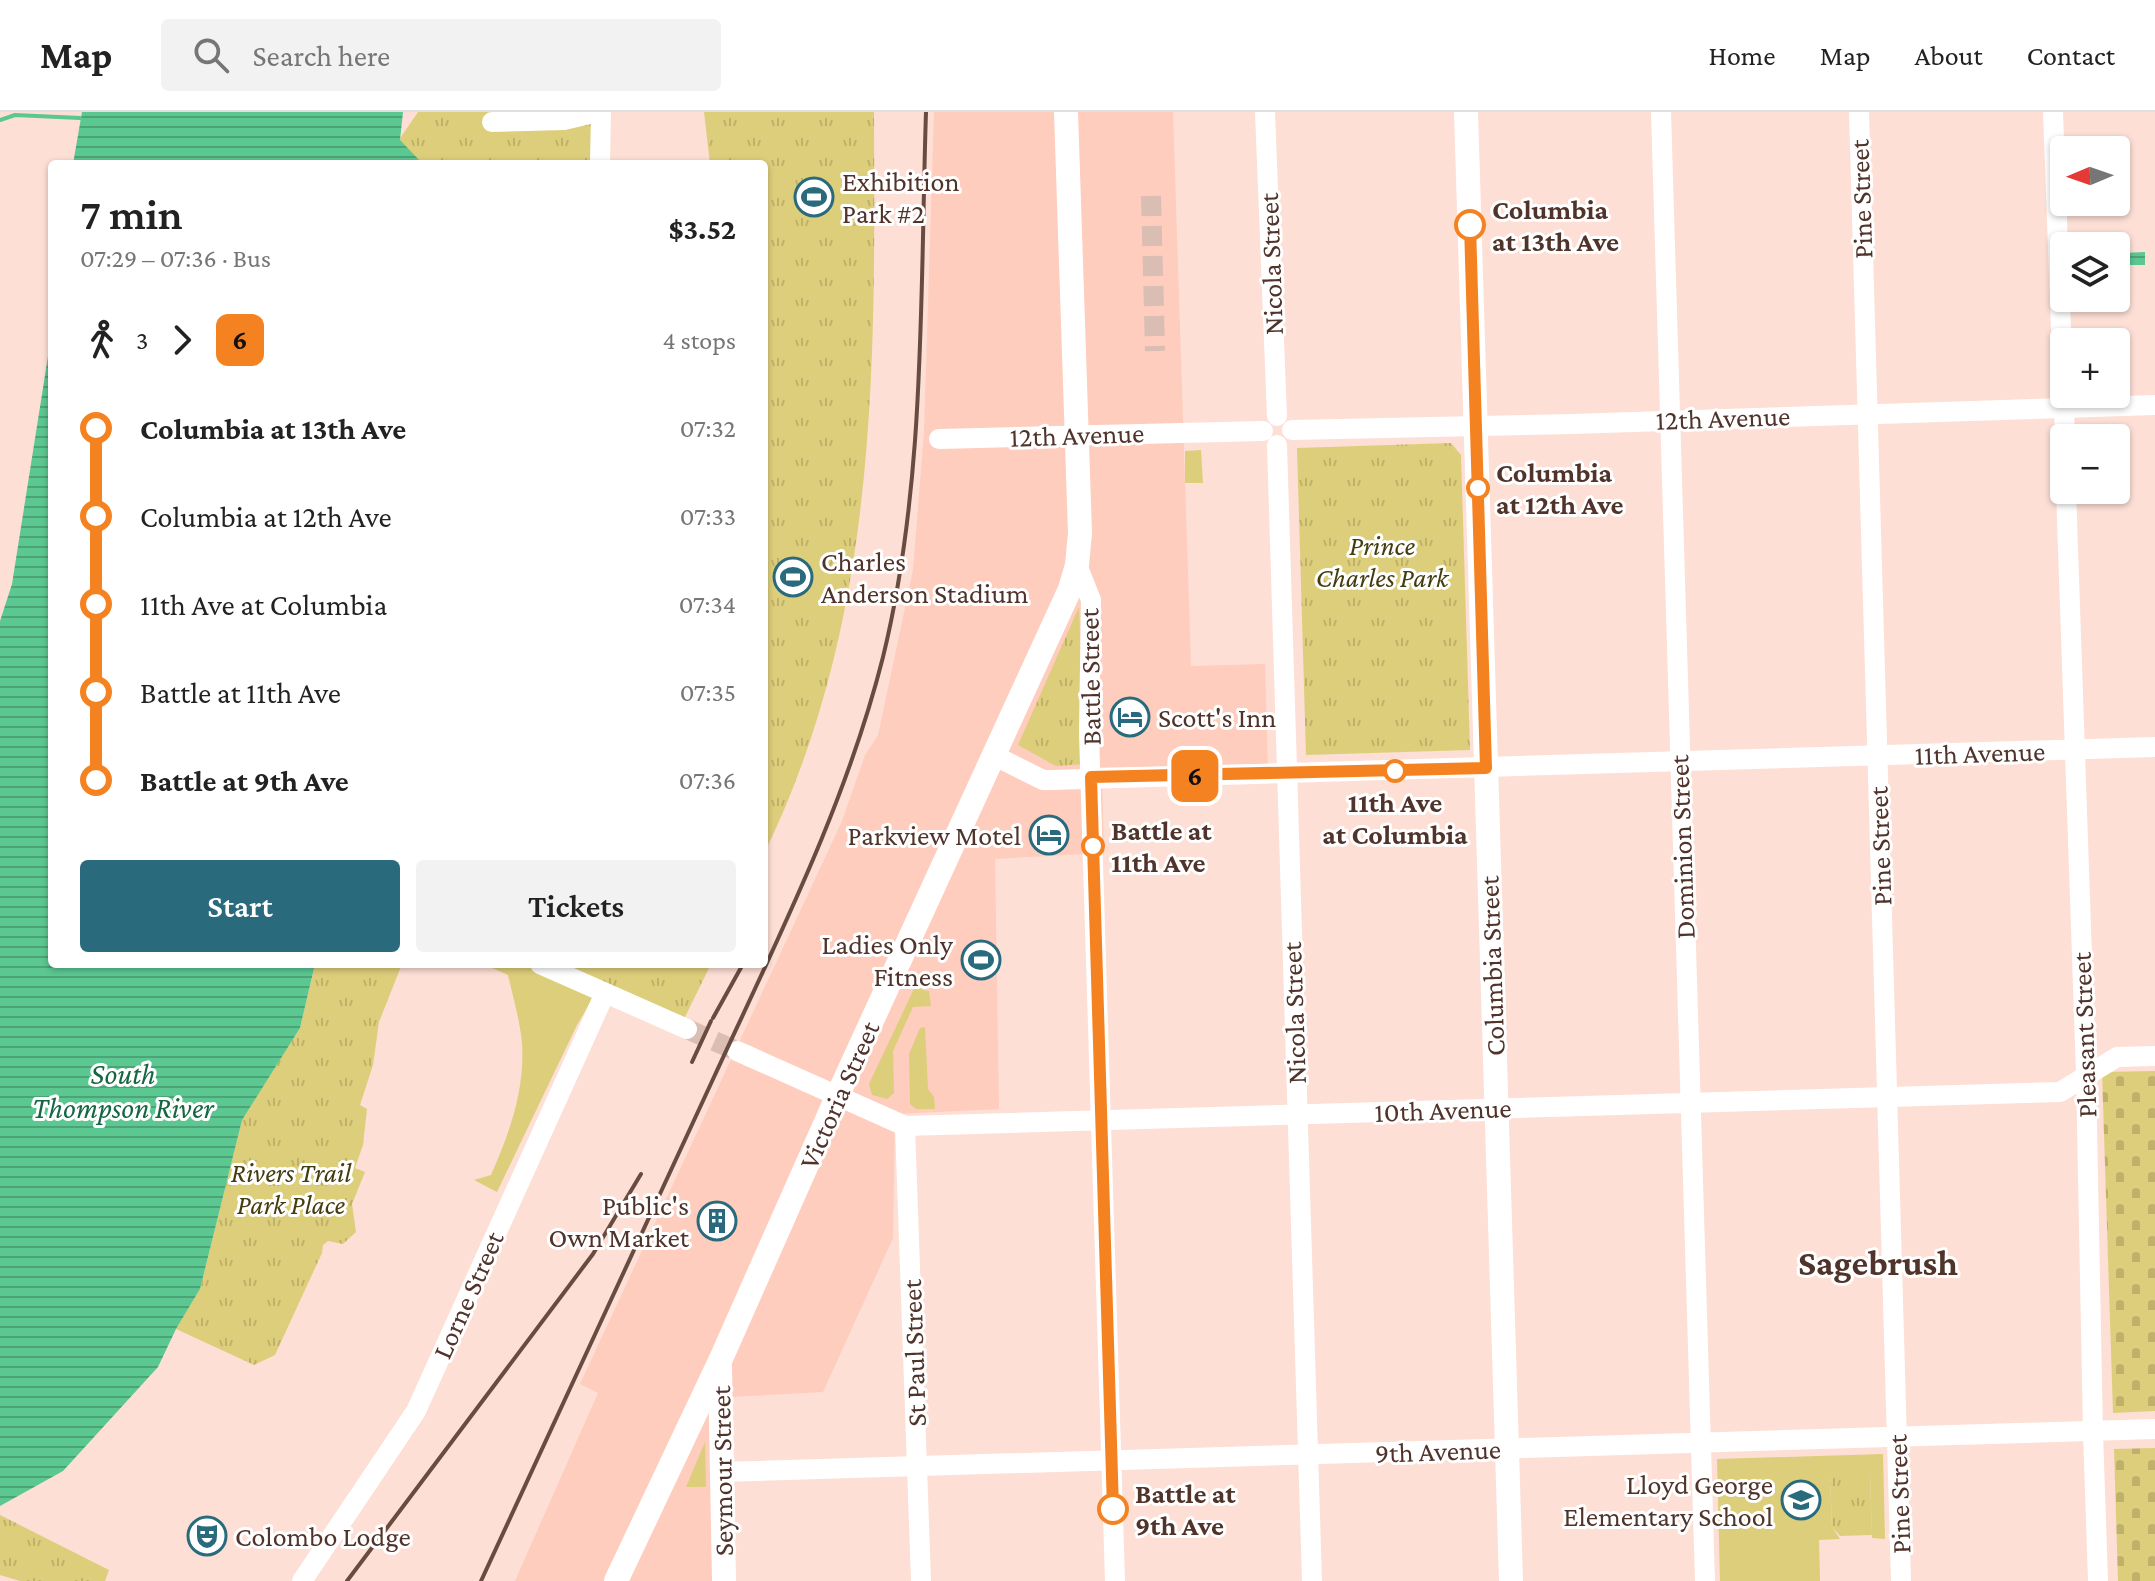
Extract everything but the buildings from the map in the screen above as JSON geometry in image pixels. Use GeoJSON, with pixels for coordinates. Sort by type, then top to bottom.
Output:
{"type":"FeatureCollection","features":[{"type":"Feature","properties":{"kind":"main road","name":"Battle Street"},"geometry":{"type":"LineString","coordinates":[[1066,112],[1080,533],[1077,565]]}},
{"type":"Feature","properties":{"kind":"main road","name":"Columbia Street"},"geometry":{"type":"LineString","coordinates":[[1466,112],[1511,1581]]}},
{"type":"Feature","properties":{"kind":"main road","name":"Victoria Street"},"geometry":{"type":"LineString","coordinates":[[616,1581],[720,1361],[837,1097],[1061,612],[1077,565]]}},
{"type":"Feature","properties":{"kind":"main road","name":"Seymour Street"},"geometry":{"type":"LineString","coordinates":[[720,1361],[724,1581]]}},
{"type":"Feature","properties":{"kind":"street"},"geometry":{"type":"LineString","coordinates":[[492,122],[564,120],[600,112],[600,160]]}},
{"type":"Feature","properties":{"kind":"street","name":"Nicola Street"},"geometry":{"type":"LineString","coordinates":[[1265,112],[1312,1581]]}},
{"type":"Feature","properties":{"kind":"street","name":"Dominion Street"},"geometry":{"type":"LineString","coordinates":[[1661,112],[1705,1581]]}},
{"type":"Feature","properties":{"kind":"street","name":"Pine Street"},"geometry":{"type":"LineString","coordinates":[[1859,112],[1901,1581]]}},
{"type":"Feature","properties":{"kind":"street"},"geometry":{"type":"LineString","coordinates":[[2054,112],[2061,328]]}},
{"type":"Feature","properties":{"kind":"street","name":"12th Avenue"},"geometry":{"type":"LineString","coordinates":[[2130,406],[2155,405]]}},
{"type":"Feature","properties":{"kind":"street"},"geometry":{"type":"LineString","coordinates":[[2064,408],[2065,424]]}},
{"type":"Feature","properties":{"kind":"street","name":"12th Avenue"},"geometry":{"type":"LineString","coordinates":[[939,439],[1572,424],[2064,408]]}},
{"type":"Feature","properties":{"kind":"street","name":"Pleasant Street"},"geometry":{"type":"LineString","coordinates":[[2066,504],[2086,1074],[2098,1581]]}},
{"type":"Feature","properties":{"kind":"street","name":"Battle Street"},"geometry":{"type":"LineString","coordinates":[[1077,565],[1091,600],[1091,777],[1115,1581]]}},
{"type":"Feature","properties":{"kind":"street","name":"11th Avenue"},"geometry":{"type":"LineString","coordinates":[[995,756],[1043,780],[2155,747]]}},
{"type":"Feature","properties":{"kind":"street"},"geometry":{"type":"LineString","coordinates":[[549,968],[687,1029]]}},
{"type":"Feature","properties":{"kind":"street","name":"Lorne Street"},"geometry":{"type":"LineString","coordinates":[[302,1581],[416,1411],[605,993]]}},
{"type":"Feature","properties":{"kind":"street","name":"10th Avenue"},"geometry":{"type":"LineString","coordinates":[[737,1051],[905,1126],[2060,1092],[2117,1057],[2155,1056]]}},
{"type":"Feature","properties":{"kind":"street","name":"St Paul Street"},"geometry":{"type":"LineString","coordinates":[[905,1126],[921,1581]]}},
{"type":"Feature","properties":{"kind":"street","name":"9th Avenue"},"geometry":{"type":"LineString","coordinates":[[720,1472],[2155,1429]]}},
{"type":"Feature","properties":{"kind":"shaded area"},"geometry":{"type":"Polygon","coordinates":[[[934,112],[1173,112],[1191,666],[1265,664],[1268,769],[1102,776],[1104,853],[995,859],[999,1109],[895,1114],[893,1238],[823,1392],[730,1397],[734,1581],[515,1581],[598,1393],[580,1384],[842,821],[865,755],[878,735],[913,570],[924,432],[934,112]]]}},
{"type":"Feature","properties":{"kind":"green space"},"geometry":{"type":"Polygon","coordinates":[[[418,112],[598,112],[597,160],[419,160],[399,140],[418,112]]]}},
{"type":"Feature","properties":{"kind":"green space"},"geometry":{"type":"Polygon","coordinates":[[[704,112],[874,112],[870,397],[850,583],[830,674],[802,765],[768,845],[768,160],[710,160],[704,112]]]}},
{"type":"Feature","properties":{"kind":"green space","name":"Prince Charles Park"},"geometry":{"type":"Polygon","coordinates":[[[1451,443],[1461,455],[1470,750],[1306,755],[1297,448],[1451,443]]]}},
{"type":"Feature","properties":{"kind":"green space"},"geometry":{"type":"Polygon","coordinates":[[[1201,450],[1203,483],[1185,483],[1185,451],[1201,450]]]}},
{"type":"Feature","properties":{"kind":"green space"},"geometry":{"type":"Polygon","coordinates":[[[1079,607],[1085,764],[1056,766],[1018,745],[1079,607]]]}},
{"type":"Feature","properties":{"kind":"green space","name":"Rivers Trail Park Place"},"geometry":{"type":"Polygon","coordinates":[[[314,968],[400,968],[379,1022],[373,1065],[360,1105],[367,1109],[363,1145],[355,1168],[365,1172],[352,1204],[356,1232],[343,1244],[328,1241],[323,1245],[275,1355],[254,1365],[176,1329],[200,1289],[242,1119],[300,1028],[314,968]]]}},
{"type":"Feature","properties":{"kind":"green space"},"geometry":{"type":"Polygon","coordinates":[[[492,968],[532,968],[594,996],[497,1192],[474,1180],[491,1175],[519,1094],[522,1043],[508,975],[492,968]]]}},
{"type":"Feature","properties":{"kind":"green space"},"geometry":{"type":"Polygon","coordinates":[[[566,968],[709,968],[684,1019],[566,968]]]}},
{"type":"Feature","properties":{"kind":"green space"},"geometry":{"type":"Polygon","coordinates":[[[921,974],[922,990],[929,991],[931,1006],[913,1007],[893,1051],[894,1093],[887,1099],[872,1095],[869,1084],[921,974]]]}},
{"type":"Feature","properties":{"kind":"green space"},"geometry":{"type":"Polygon","coordinates":[[[925,1027],[928,1089],[934,1097],[935,1109],[916,1109],[910,1104],[909,1054],[920,1028],[925,1027]]]}},
{"type":"Feature","properties":{"kind":"green space"},"geometry":{"type":"Polygon","coordinates":[[[2155,1071],[2155,1411],[2113,1413],[2102,1072],[2155,1071]]]}},
{"type":"Feature","properties":{"kind":"green space"},"geometry":{"type":"Polygon","coordinates":[[[705,1442],[706,1487],[686,1487],[705,1442]]]}},
{"type":"Feature","properties":{"kind":"green space"},"geometry":{"type":"Polygon","coordinates":[[[2155,1448],[2155,1581],[2118,1581],[2114,1449],[2155,1448]]]}},
{"type":"Feature","properties":{"kind":"green space","name":"Lloyd George Elementary School"},"geometry":{"type":"Polygon","coordinates":[[[1883,1454],[1885,1539],[1872,1538],[1870,1472],[1830,1476],[1832,1527],[1840,1539],[1819,1540],[1820,1581],[1720,1581],[1717,1459],[1883,1454]]]}},
{"type":"Feature","properties":{"kind":"green space"},"geometry":{"type":"Polygon","coordinates":[[[1866,1466],[1870,1472],[1872,1535],[1840,1536],[1832,1527],[1830,1476],[1834,1470],[1866,1466]]]}},
{"type":"Feature","properties":{"kind":"green space"},"geometry":{"type":"Polygon","coordinates":[[[0,1515],[109,1570],[105,1581],[20,1581],[0,1575],[0,1515]]]}},
{"type":"Feature","properties":{"kind":"water"},"geometry":{"type":"Polygon","coordinates":[[[82,112],[403,112],[400,140],[419,160],[74,160],[82,112]]]}},
{"type":"Feature","properties":{"kind":"water"},"geometry":{"type":"Polygon","coordinates":[[[2145,252],[2145,265],[2130,265],[2130,253],[2145,252]]]}},
{"type":"Feature","properties":{"kind":"water","name":"South Thompson River"},"geometry":{"type":"Polygon","coordinates":[[[48,356],[48,968],[314,968],[300,1028],[242,1120],[200,1289],[158,1367],[63,1471],[0,1506],[0,621],[12,584],[48,356]]]}},
{"type":"Feature","properties":{"kind":"waterway"},"geometry":{"type":"LineString","coordinates":[[0,120],[15,115],[80,118]]}},
{"type":"Feature","properties":{"kind":"tunnel"},"geometry":{"type":"LineString","coordinates":[[1151,196],[1155,351]]}},
{"type":"Feature","properties":{"kind":"tunnel"},"geometry":{"type":"LineString","coordinates":[[687,1029],[737,1051]]}},
{"type":"Feature","properties":{"kind":"railway"},"geometry":{"type":"LineString","coordinates":[[768,960],[808,871],[850,765],[883,657],[897,590],[914,455],[926,112]]}},
{"type":"Feature","properties":{"kind":"railway"},"geometry":{"type":"LineString","coordinates":[[713,1018],[741,968]]}},
{"type":"Feature","properties":{"kind":"railway"},"geometry":{"type":"LineString","coordinates":[[481,1581],[764,968]]}},
{"type":"Feature","properties":{"kind":"railway"},"geometry":{"type":"LineString","coordinates":[[692,1062],[711,1021]]}},
{"type":"Feature","properties":{"kind":"railway"},"geometry":{"type":"LineString","coordinates":[[347,1581],[593,1254],[641,1174]]}},
{"type":"Feature","properties":{"kind":"bus line","name":"6"},"geometry":{"type":"LineString","coordinates":[[1113,1509],[1091,777],[1486,768],[1470,225]]}},
{"type":"Feature","properties":{"kind":"place","name":"Exhibition Park #2"},"geometry":{"type":"Point","coordinates":[814,197]}},
{"type":"Feature","properties":{"kind":"place","name":"Columbia at 13th Ave"},"geometry":{"type":"Point","coordinates":[1470,225]}},
{"type":"Feature","properties":{"kind":"place","name":"Columbia at 12th Ave"},"geometry":{"type":"Point","coordinates":[1478,488]}},
{"type":"Feature","properties":{"kind":"place","name":"Charles Anderson Stadium"},"geometry":{"type":"Point","coordinates":[793,577]}},
{"type":"Feature","properties":{"kind":"place","name":"Scott's Inn"},"geometry":{"type":"Point","coordinates":[1130,717]}},
{"type":"Feature","properties":{"kind":"place","name":"11th Ave at Columbia"},"geometry":{"type":"Point","coordinates":[1395,771]}},
{"type":"Feature","properties":{"kind":"place","name":"Parkview Motel"},"geometry":{"type":"Point","coordinates":[1049,835]}},
{"type":"Feature","properties":{"kind":"place","name":"Battle at 11th Ave"},"geometry":{"type":"Point","coordinates":[1093,846]}},
{"type":"Feature","properties":{"kind":"place","name":"Ladies Only Fitness"},"geometry":{"type":"Point","coordinates":[981,960]}},
{"type":"Feature","properties":{"kind":"place","name":"Public's Own Market"},"geometry":{"type":"Point","coordinates":[717,1221]}},
{"type":"Feature","properties":{"kind":"place","name":"Lloyd George Elementary School"},"geometry":{"type":"Point","coordinates":[1801,1500]}},
{"type":"Feature","properties":{"kind":"place","name":"Battle at 9th Ave"},"geometry":{"type":"Point","coordinates":[1113,1509]}},
{"type":"Feature","properties":{"kind":"place","name":"Colombo Lodge"},"geometry":{"type":"Point","coordinates":[207,1536]}},
{"type":"Feature","properties":{"kind":"district","name":"Sagebrush"},"geometry":{"type":"Point","coordinates":[1878,1263]}}]}
